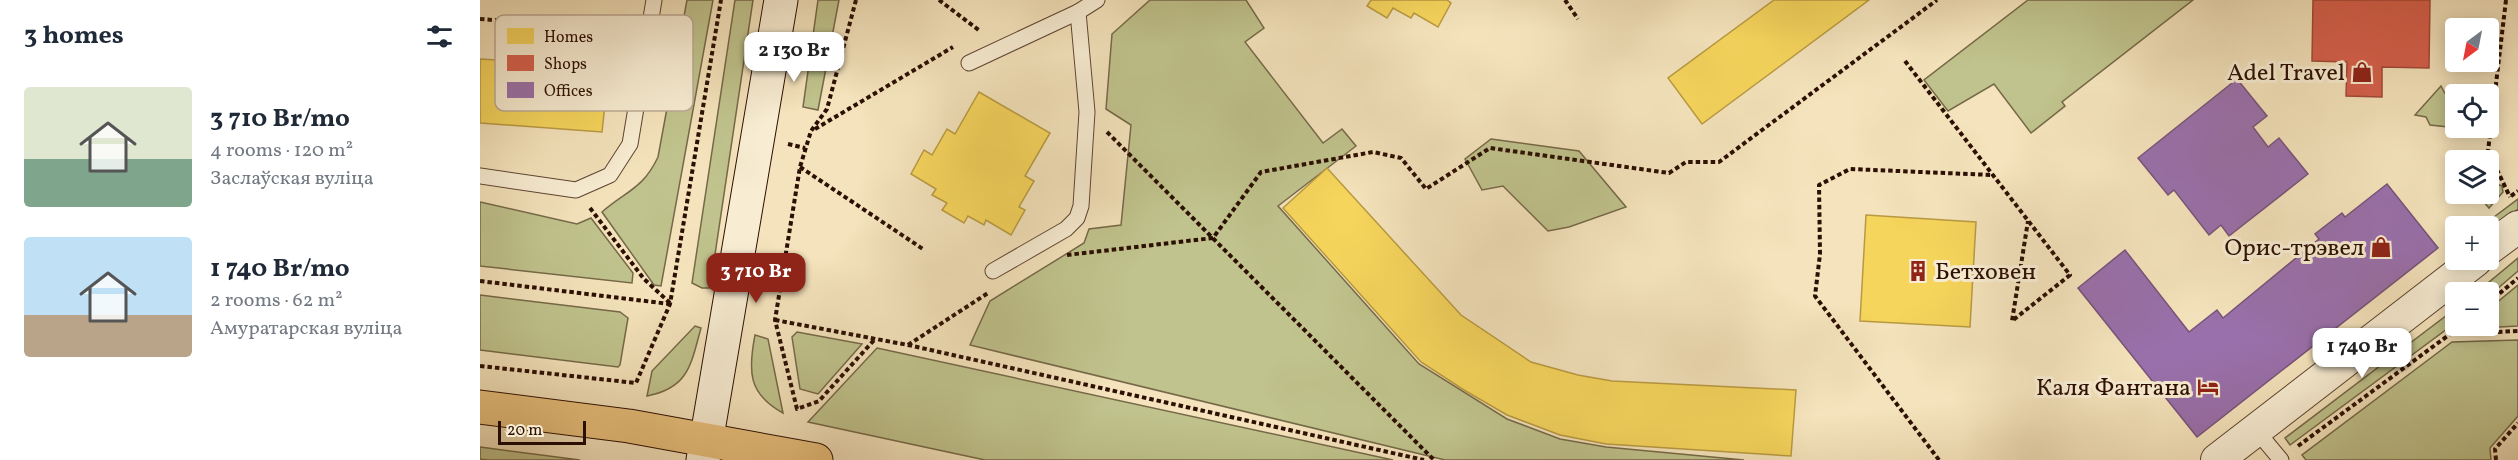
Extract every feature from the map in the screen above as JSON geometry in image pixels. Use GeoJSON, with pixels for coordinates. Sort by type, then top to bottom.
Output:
{"type":"FeatureCollection","features":[{"type":"Feature","properties":{"kind":"main road"},"geometry":{"type":"LineString","coordinates":[[705,450],[781,0]]}},
{"type":"Feature","properties":{"kind":"main road"},"geometry":{"type":"LineString","coordinates":[[480,407],[629,426],[705,450],[816,460]]}},
{"type":"Feature","properties":{"kind":"street"},"geometry":{"type":"LineString","coordinates":[[2499,232],[2510,215]]}},
{"type":"Feature","properties":{"kind":"street"},"geometry":{"type":"LineString","coordinates":[[2217,460],[2271,448],[2464,270]]}},
{"type":"Feature","properties":{"kind":"lane"},"geometry":{"type":"LineString","coordinates":[[652,15],[654,0]]}},
{"type":"Feature","properties":{"kind":"lane"},"geometry":{"type":"LineString","coordinates":[[969,63],[1078,12],[1097,0]]}},
{"type":"Feature","properties":{"kind":"lane"},"geometry":{"type":"LineString","coordinates":[[993,271],[1066,229],[1077,218],[1081,206],[1087,112],[1078,12]]}},
{"type":"Feature","properties":{"kind":"lane"},"geometry":{"type":"LineString","coordinates":[[480,176],[576,190],[610,175],[630,144],[636,111]]}},
{"type":"Feature","properties":{"kind":"path"},"geometry":{"type":"LineString","coordinates":[[480,366],[636,383],[670,304],[721,0]]}},
{"type":"Feature","properties":{"kind":"path"},"geometry":{"type":"LineString","coordinates":[[856,0],[827,109],[811,131],[800,167],[775,320],[797,409],[819,400],[876,338]]}},
{"type":"Feature","properties":{"kind":"path"},"geometry":{"type":"LineString","coordinates":[[939,0],[980,31]]}},
{"type":"Feature","properties":{"kind":"path"},"geometry":{"type":"LineString","coordinates":[[1565,0],[1578,19]]}},
{"type":"Feature","properties":{"kind":"path"},"geometry":{"type":"LineString","coordinates":[[1064,256],[1213,238],[1261,172],[1373,152],[1401,158],[1426,189],[1490,148],[1669,173],[1686,162],[1719,162],[1937,0]]}},
{"type":"Feature","properties":{"kind":"path"},"geometry":{"type":"LineString","coordinates":[[2506,0],[2488,151],[2510,197],[2510,215]]}},
{"type":"Feature","properties":{"kind":"path"},"geometry":{"type":"LineString","coordinates":[[480,19],[495,20]]}},
{"type":"Feature","properties":{"kind":"path"},"geometry":{"type":"LineString","coordinates":[[970,37],[980,31]]}},
{"type":"Feature","properties":{"kind":"path"},"geometry":{"type":"LineString","coordinates":[[969,63],[980,31]]}},
{"type":"Feature","properties":{"kind":"path"},"geometry":{"type":"LineString","coordinates":[[811,131],[960,43]]}},
{"type":"Feature","properties":{"kind":"path"},"geometry":{"type":"LineString","coordinates":[[1905,61],[2070,275],[2012,321],[2028,222]]}},
{"type":"Feature","properties":{"kind":"path"},"geometry":{"type":"LineString","coordinates":[[1087,112],[1434,460]]}},
{"type":"Feature","properties":{"kind":"path"},"geometry":{"type":"LineString","coordinates":[[800,167],[922,249]]}},
{"type":"Feature","properties":{"kind":"path"},"geometry":{"type":"LineString","coordinates":[[1939,460],[1815,296],[1820,254],[1820,185],[1850,169],[1992,175]]}},
{"type":"Feature","properties":{"kind":"path"},"geometry":{"type":"LineString","coordinates":[[2510,197],[2518,190]]}},
{"type":"Feature","properties":{"kind":"path"},"geometry":{"type":"LineString","coordinates":[[596,216],[644,279],[670,304]]}},
{"type":"Feature","properties":{"kind":"path"},"geometry":{"type":"LineString","coordinates":[[2499,294],[2518,278]]}},
{"type":"Feature","properties":{"kind":"path"},"geometry":{"type":"LineString","coordinates":[[480,281],[670,304]]}},
{"type":"Feature","properties":{"kind":"path"},"geometry":{"type":"LineString","coordinates":[[908,345],[991,291]]}},
{"type":"Feature","properties":{"kind":"path"},"geometry":{"type":"LineString","coordinates":[[775,320],[876,338],[1424,460]]}},
{"type":"Feature","properties":{"kind":"path"},"geometry":{"type":"LineString","coordinates":[[2499,332],[2518,331]]}},
{"type":"Feature","properties":{"kind":"path"},"geometry":{"type":"LineString","coordinates":[[2271,448],[2292,450],[2448,336]]}},
{"type":"Feature","properties":{"kind":"path"},"geometry":{"type":"LineString","coordinates":[[2496,460],[2495,449],[2518,423]]}},
{"type":"Feature","properties":{"kind":"green space"},"geometry":{"type":"Polygon","coordinates":[[[687,0],[713,0],[693,110],[693,15],[684,15],[687,0]]]}},
{"type":"Feature","properties":{"kind":"green space"},"geometry":{"type":"Polygon","coordinates":[[[735,0],[753,0],[710,288],[702,288],[692,283],[735,0]]]}},
{"type":"Feature","properties":{"kind":"green space"},"geometry":{"type":"Polygon","coordinates":[[[818,0],[839,0],[818,110],[803,107],[818,0]]]}},
{"type":"Feature","properties":{"kind":"green space"},"geometry":{"type":"Polygon","coordinates":[[[1150,0],[1246,0],[1264,28],[1245,42],[1323,143],[1342,129],[1356,146],[1278,206],[1419,364],[1507,419],[1560,439],[1606,447],[1744,460],[1445,460],[970,345],[990,301],[1084,243],[1089,229],[1121,225],[1131,125],[1106,109],[1112,34],[1150,0]]]}},
{"type":"Feature","properties":{"kind":"green space"},"geometry":{"type":"Polygon","coordinates":[[[2028,0],[2193,0],[2062,102],[2065,106],[2031,133],[1994,84],[1948,111],[1924,80],[2028,0]]]}},
{"type":"Feature","properties":{"kind":"green space"},"geometry":{"type":"Polygon","coordinates":[[[2441,86],[2445,93],[2445,127],[2430,125],[2426,117],[2415,115],[2441,86]]]}},
{"type":"Feature","properties":{"kind":"green space"},"geometry":{"type":"Polygon","coordinates":[[[666,111],[693,111],[661,286],[654,285],[602,212],[640,183],[658,157],[666,111]]]}},
{"type":"Feature","properties":{"kind":"green space"},"geometry":{"type":"Polygon","coordinates":[[[1491,139],[1579,151],[1626,207],[1569,227],[1548,231],[1503,186],[1482,190],[1465,159],[1491,139]]]}},
{"type":"Feature","properties":{"kind":"green space"},"geometry":{"type":"Polygon","coordinates":[[[2499,185],[2502,186],[2503,192],[2499,197],[2499,185]]]}},
{"type":"Feature","properties":{"kind":"green space"},"geometry":{"type":"Polygon","coordinates":[[[2518,199],[2518,209],[2500,223],[2499,216],[2495,216],[2518,199]]]}},
{"type":"Feature","properties":{"kind":"green space"},"geometry":{"type":"Polygon","coordinates":[[[480,202],[577,224],[591,218],[633,273],[632,283],[480,266],[480,202]]]}},
{"type":"Feature","properties":{"kind":"green space"},"geometry":{"type":"Polygon","coordinates":[[[2518,258],[2518,271],[2499,287],[2499,282],[2489,282],[2518,258]]]}},
{"type":"Feature","properties":{"kind":"green space"},"geometry":{"type":"Polygon","coordinates":[[[2518,285],[2518,326],[2499,327],[2499,301],[2518,285]]]}},
{"type":"Feature","properties":{"kind":"green space"},"geometry":{"type":"Polygon","coordinates":[[[480,295],[620,312],[628,318],[620,365],[618,367],[480,350],[480,295]]]}},
{"type":"Feature","properties":{"kind":"green space"},"geometry":{"type":"Polygon","coordinates":[[[2445,317],[2445,330],[2290,445],[2285,438],[2445,317]]]}},
{"type":"Feature","properties":{"kind":"green space"},"geometry":{"type":"Polygon","coordinates":[[[695,326],[701,328],[691,363],[686,372],[672,387],[647,396],[652,371],[695,326]]]}},
{"type":"Feature","properties":{"kind":"green space"},"geometry":{"type":"Polygon","coordinates":[[[797,332],[862,344],[818,394],[800,389],[792,337],[797,332]]]}},
{"type":"Feature","properties":{"kind":"green space"},"geometry":{"type":"Polygon","coordinates":[[[755,335],[768,339],[783,413],[763,398],[753,380],[752,360],[755,335]]]}},
{"type":"Feature","properties":{"kind":"green space"},"geometry":{"type":"Polygon","coordinates":[[[2518,340],[2518,416],[2490,448],[2491,460],[2306,460],[2302,455],[2452,342],[2518,340]]]}},
{"type":"Feature","properties":{"kind":"green space"},"geometry":{"type":"Polygon","coordinates":[[[877,348],[1393,460],[985,460],[808,422],[877,348]]]}},
{"type":"Feature","properties":{"kind":"green space"},"geometry":{"type":"Polygon","coordinates":[[[480,447],[580,460],[487,460],[480,459],[480,447]]]}},
{"type":"Feature","properties":{"kind":"building: Homes"},"geometry":{"type":"Polygon","coordinates":[[[1371,0],[1447,0],[1451,3],[1438,27],[1414,13],[1411,18],[1393,8],[1387,18],[1367,6],[1371,0]]]}},
{"type":"Feature","properties":{"kind":"building: Homes"},"geometry":{"type":"Polygon","coordinates":[[[1774,0],[1869,0],[1702,124],[1668,78],[1774,0]]]}},
{"type":"Feature","properties":{"kind":"building: Homes"},"geometry":{"type":"Polygon","coordinates":[[[480,59],[495,60],[495,111],[604,111],[602,132],[480,123],[480,59]]]}},
{"type":"Feature","properties":{"kind":"building: Homes"},"geometry":{"type":"Polygon","coordinates":[[[979,92],[1050,133],[1025,176],[1034,181],[1019,207],[1025,210],[1011,235],[986,220],[984,225],[968,216],[964,223],[942,210],[947,203],[932,195],[936,189],[911,174],[924,150],[932,155],[947,129],[955,134],[979,92]]]}},
{"type":"Feature","properties":{"kind":"building: Homes"},"geometry":{"type":"Polygon","coordinates":[[[1327,168],[1461,315],[1531,362],[1578,375],[1612,381],[1796,390],[1791,456],[1606,444],[1560,435],[1507,415],[1464,390],[1421,362],[1283,208],[1327,168]]]}},
{"type":"Feature","properties":{"kind":"building: Homes","name":"Бетховен"},"geometry":{"type":"Polygon","coordinates":[[[1866,215],[1976,222],[1970,327],[1860,321],[1866,215]]]}},
{"type":"Feature","properties":{"kind":"building: Shops"},"geometry":{"type":"Polygon","coordinates":[[[2313,0],[2430,0],[2429,68],[2382,67],[2382,97],[2346,96],[2347,62],[2312,61],[2313,0]]]}},
{"type":"Feature","properties":{"kind":"building: Offices"},"geometry":{"type":"Polygon","coordinates":[[[2237,79],[2267,116],[2253,127],[2268,147],[2279,138],[2308,174],[2229,236],[2221,225],[2209,235],[2174,190],[2168,195],[2138,158],[2237,79]]]}},
{"type":"Feature","properties":{"kind":"building: Offices"},"geometry":{"type":"Polygon","coordinates":[[[2387,184],[2438,248],[2197,437],[2078,288],[2125,250],[2189,332],[2217,310],[2223,318],[2319,239],[2315,234],[2342,213],[2345,217],[2387,184]]]}},
{"type":"Feature","properties":{"kind":"place","name":"Adel Travel"},"geometry":{"type":"Point","coordinates":[2362,72]}},
{"type":"Feature","properties":{"kind":"place","name":"Орис-трэвел"},"geometry":{"type":"Point","coordinates":[2381,247]}},
{"type":"Feature","properties":{"kind":"place","name":"Бетховен"},"geometry":{"type":"Point","coordinates":[1918,271]}},
{"type":"Feature","properties":{"kind":"place","name":"Каля Фантана"},"geometry":{"type":"Point","coordinates":[2208,387]}}]}
